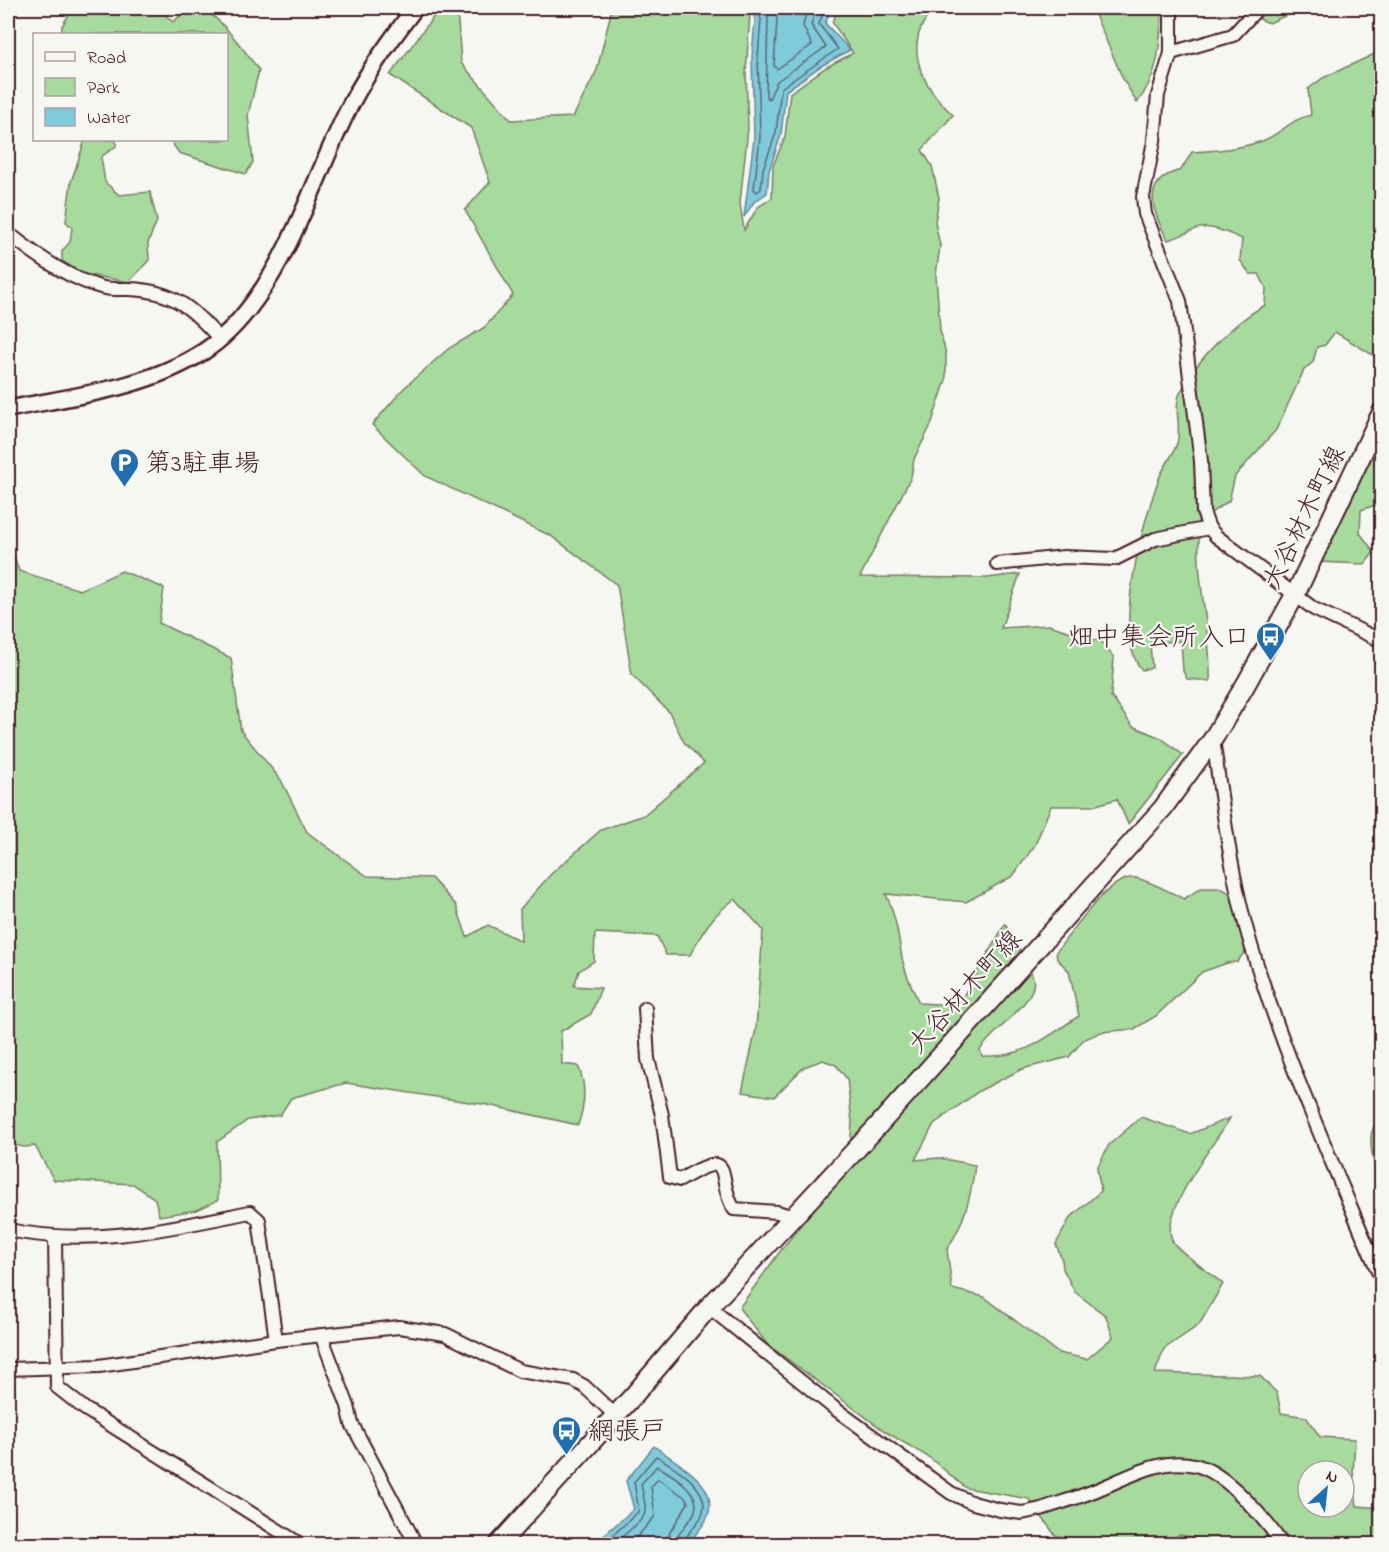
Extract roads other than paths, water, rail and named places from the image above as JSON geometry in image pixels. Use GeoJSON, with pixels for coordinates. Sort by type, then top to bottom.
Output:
{"type":"FeatureCollection","features":[{"type":"Feature","properties":{"kind":"main road","name":"大谷材木町線"},"geometry":{"type":"LineString","coordinates":[[499,1545],[709,1307],[794,1217],[1156,816],[1213,740],[1296,592],[1382,411]]}},
{"type":"Feature","properties":{"kind":"street"},"geometry":{"type":"LineString","coordinates":[[8,410],[137,382],[179,365],[203,352],[220,339],[259,295],[284,250],[345,116],[379,58],[415,8]]}},
{"type":"Feature","properties":{"kind":"street"},"geometry":{"type":"LineString","coordinates":[[1171,8],[1171,53],[1158,95],[1154,141],[1143,197],[1145,214],[1180,301],[1200,449],[1203,512],[1209,528],[1226,544],[1296,592],[1314,609],[1382,641]]}},
{"type":"Feature","properties":{"kind":"street"},"geometry":{"type":"LineString","coordinates":[[1171,53],[1233,35],[1258,8]]}},
{"type":"Feature","properties":{"kind":"street"},"geometry":{"type":"LineString","coordinates":[[8,233],[33,253],[92,285],[114,291],[131,289],[168,296],[185,303],[220,339]]}},
{"type":"Feature","properties":{"kind":"street"},"geometry":{"type":"LineString","coordinates":[[997,564],[1064,557],[1115,559],[1155,539],[1209,528]]}},
{"type":"Feature","properties":{"kind":"street"},"geometry":{"type":"LineString","coordinates":[[1213,740],[1228,843],[1250,944],[1276,1027],[1382,1281]]}},
{"type":"Feature","properties":{"kind":"street"},"geometry":{"type":"LineString","coordinates":[[645,1008],[648,1059],[662,1115],[670,1177],[680,1180],[700,1168],[713,1165],[720,1167],[725,1174],[727,1199],[734,1209],[777,1212],[794,1217]]}},
{"type":"Feature","properties":{"kind":"street"},"geometry":{"type":"LineString","coordinates":[[8,1230],[55,1238],[152,1232],[250,1212],[259,1220],[276,1340]]}},
{"type":"Feature","properties":{"kind":"street"},"geometry":{"type":"LineString","coordinates":[[55,1238],[57,1387],[85,1409],[300,1545]]}},
{"type":"Feature","properties":{"kind":"street"},"geometry":{"type":"LineString","coordinates":[[709,1307],[834,1408],[930,1479],[973,1503],[1022,1513],[1041,1509],[1160,1465],[1196,1465],[1213,1473],[1233,1490],[1268,1524],[1282,1545]]}},
{"type":"Feature","properties":{"kind":"street"},"geometry":{"type":"LineString","coordinates":[[8,1369],[99,1366],[276,1340],[399,1327],[445,1334],[507,1367],[573,1380],[584,1386],[615,1415]]}},
{"type":"Feature","properties":{"kind":"street"},"geometry":{"type":"LineString","coordinates":[[321,1335],[348,1406],[352,1424],[416,1545]]}},
{"type":"Feature","properties":{"kind":"water"},"geometry":{"type":"Polygon","coordinates":[[[751,8],[832,8],[825,23],[850,50],[821,66],[786,91],[781,135],[769,171],[767,193],[754,202],[744,217],[754,138],[752,57],[755,19],[751,8]]]}},
{"type":"Feature","properties":{"kind":"water"},"geometry":{"type":"Polygon","coordinates":[[[654,1446],[684,1467],[703,1485],[710,1506],[707,1518],[688,1544],[610,1544],[604,1535],[634,1509],[626,1481],[654,1446]]]}},
{"type":"Feature","properties":{"kind":"place","name":"第3駐車場"},"geometry":{"type":"Point","coordinates":[124,488]}},
{"type":"Feature","properties":{"kind":"place","name":"畑中集会所入口"},"geometry":{"type":"Point","coordinates":[1271,662]}},
{"type":"Feature","properties":{"kind":"place","name":"網張戸"},"geometry":{"type":"Point","coordinates":[567,1456]}}]}
